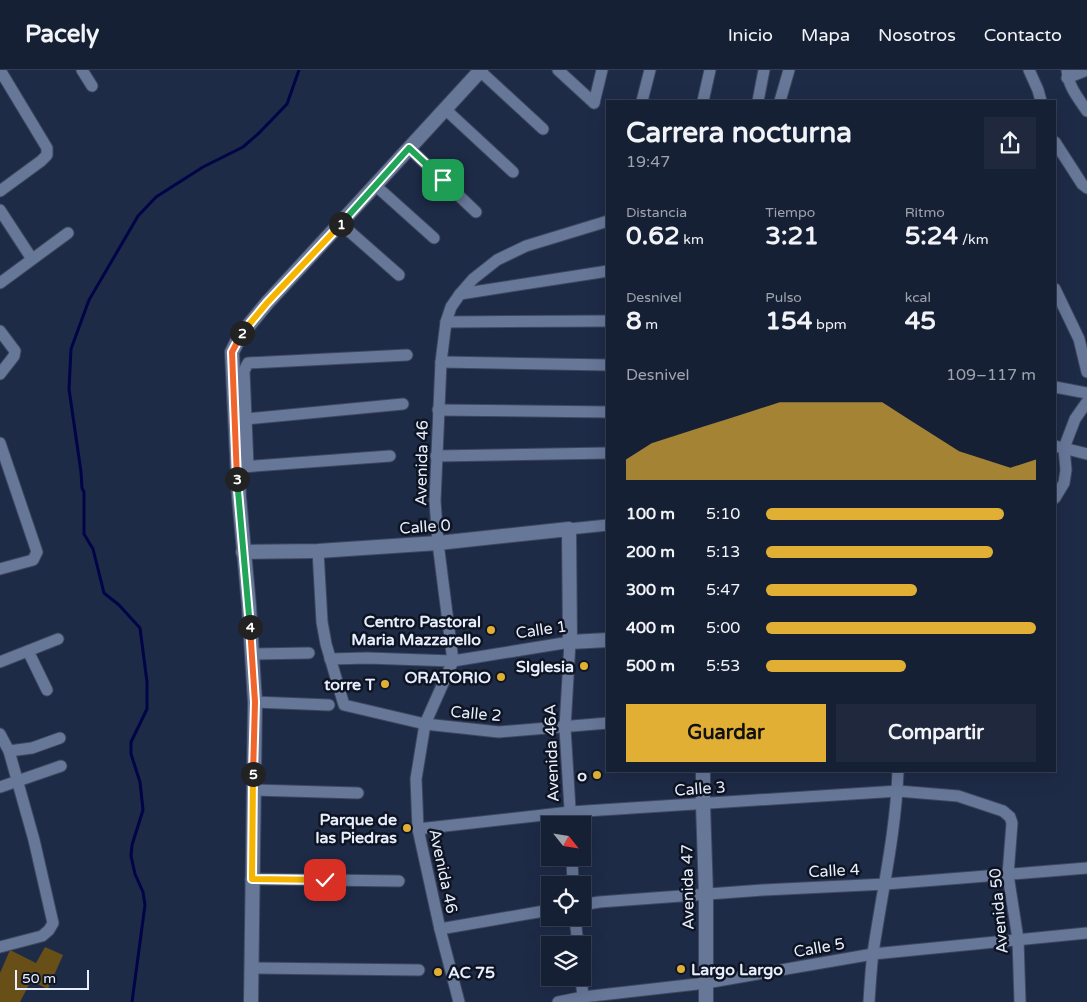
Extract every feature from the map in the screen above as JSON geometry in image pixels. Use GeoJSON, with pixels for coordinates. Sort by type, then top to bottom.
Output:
{"type":"FeatureCollection","features":[{"type":"Feature","properties":{"kind":"street"},"geometry":{"type":"LineString","coordinates":[[0,70],[46,148],[47,155],[0,191]]}},
{"type":"Feature","properties":{"kind":"street"},"geometry":{"type":"LineString","coordinates":[[82,70],[92,86]]}},
{"type":"Feature","properties":{"kind":"street"},"geometry":{"type":"LineString","coordinates":[[558,70],[594,104],[602,70]]}},
{"type":"Feature","properties":{"kind":"street"},"geometry":{"type":"LineString","coordinates":[[642,100],[650,70]]}},
{"type":"Feature","properties":{"kind":"street"},"geometry":{"type":"LineString","coordinates":[[703,100],[710,70]]}},
{"type":"Feature","properties":{"kind":"street"},"geometry":{"type":"LineString","coordinates":[[758,100],[764,70]]}},
{"type":"Feature","properties":{"kind":"street"},"geometry":{"type":"LineString","coordinates":[[780,100],[789,70]]}},
{"type":"Feature","properties":{"kind":"street"},"geometry":{"type":"LineString","coordinates":[[1028,70],[1041,100]]}},
{"type":"Feature","properties":{"kind":"street"},"geometry":{"type":"LineString","coordinates":[[1087,70],[1067,74],[1074,93],[1087,111]]}},
{"type":"Feature","properties":{"kind":"street"},"geometry":{"type":"LineString","coordinates":[[251,1002],[255,702],[244,552],[242,467],[232,352],[240,336],[267,303],[481,71],[543,129]]}},
{"type":"Feature","properties":{"kind":"street"},"geometry":{"type":"LineString","coordinates":[[445,109],[512,172]]}},
{"type":"Feature","properties":{"kind":"street"},"geometry":{"type":"LineString","coordinates":[[1056,144],[1082,184],[1087,188]]}},
{"type":"Feature","properties":{"kind":"street"},"geometry":{"type":"LineString","coordinates":[[409,148],[476,212]]}},
{"type":"Feature","properties":{"kind":"street"},"geometry":{"type":"LineString","coordinates":[[376,186],[434,238]]}},
{"type":"Feature","properties":{"kind":"street"},"geometry":{"type":"LineString","coordinates":[[0,210],[32,259]]}},
{"type":"Feature","properties":{"kind":"street","name":"Avenida 46"},"geometry":{"type":"LineString","coordinates":[[459,1002],[440,929],[418,829],[416,779],[425,724],[453,661],[438,543],[435,501],[438,410],[446,322],[451,307],[460,294],[473,279],[497,260],[526,246],[606,222]]}},
{"type":"Feature","properties":{"kind":"street"},"geometry":{"type":"LineString","coordinates":[[341,224],[399,275]]}},
{"type":"Feature","properties":{"kind":"street"},"geometry":{"type":"LineString","coordinates":[[0,283],[68,232]]}},
{"type":"Feature","properties":{"kind":"street"},"geometry":{"type":"LineString","coordinates":[[460,294],[606,271]]}},
{"type":"Feature","properties":{"kind":"street"},"geometry":{"type":"LineString","coordinates":[[1056,291],[1079,339],[1087,372]]}},
{"type":"Feature","properties":{"kind":"street"},"geometry":{"type":"LineString","coordinates":[[446,322],[606,320]]}},
{"type":"Feature","properties":{"kind":"street"},"geometry":{"type":"LineString","coordinates":[[0,331],[15,351],[14,356],[0,374]]}},
{"type":"Feature","properties":{"kind":"street"},"geometry":{"type":"LineString","coordinates":[[242,467],[246,418],[244,370],[248,363],[407,355]]}},
{"type":"Feature","properties":{"kind":"street"},"geometry":{"type":"LineString","coordinates":[[441,362],[606,365]]}},
{"type":"Feature","properties":{"kind":"street"},"geometry":{"type":"LineString","coordinates":[[1056,387],[1087,393]]}},
{"type":"Feature","properties":{"kind":"street"},"geometry":{"type":"LineString","coordinates":[[1056,496],[1064,483],[1066,470],[1060,447],[1075,419],[1087,402]]}},
{"type":"Feature","properties":{"kind":"street"},"geometry":{"type":"LineString","coordinates":[[246,418],[403,404]]}},
{"type":"Feature","properties":{"kind":"street"},"geometry":{"type":"LineString","coordinates":[[438,410],[606,412]]}},
{"type":"Feature","properties":{"kind":"street"},"geometry":{"type":"LineString","coordinates":[[0,443],[4,470],[37,552],[33,560],[0,569]]}},
{"type":"Feature","properties":{"kind":"street"},"geometry":{"type":"LineString","coordinates":[[1060,447],[1087,454]]}},
{"type":"Feature","properties":{"kind":"street"},"geometry":{"type":"LineString","coordinates":[[436,456],[606,453]]}},
{"type":"Feature","properties":{"kind":"street"},"geometry":{"type":"LineString","coordinates":[[242,467],[390,456]]}},
{"type":"Feature","properties":{"kind":"street","name":"Calle 0"},"geometry":{"type":"LineString","coordinates":[[244,552],[318,551],[438,543],[606,525]]}},
{"type":"Feature","properties":{"kind":"street","name":"Avenida 46A"},"geometry":{"type":"LineString","coordinates":[[569,529],[570,642],[565,728],[570,816]]}},
{"type":"Feature","properties":{"kind":"street"},"geometry":{"type":"LineString","coordinates":[[318,551],[322,622],[330,659]]}},
{"type":"Feature","properties":{"kind":"street"},"geometry":{"type":"LineString","coordinates":[[1,660],[58,639]]}},
{"type":"Feature","properties":{"kind":"street","name":"Calle 1"},"geometry":{"type":"LineString","coordinates":[[330,659],[367,658],[453,661],[570,642],[606,640]]}},
{"type":"Feature","properties":{"kind":"street"},"geometry":{"type":"LineString","coordinates":[[28,651],[47,690]]}},
{"type":"Feature","properties":{"kind":"street"},"geometry":{"type":"LineString","coordinates":[[251,654],[310,653]]}},
{"type":"Feature","properties":{"kind":"street","name":"Calle 2"},"geometry":{"type":"LineString","coordinates":[[330,659],[344,705],[425,724],[499,732],[606,723]]}},
{"type":"Feature","properties":{"kind":"street"},"geometry":{"type":"LineString","coordinates":[[255,702],[329,705]]}},
{"type":"Feature","properties":{"kind":"street"},"geometry":{"type":"LineString","coordinates":[[0,734],[9,751],[34,840],[52,922],[49,930],[42,936],[0,947]]}},
{"type":"Feature","properties":{"kind":"street"},"geometry":{"type":"LineString","coordinates":[[9,751],[32,748],[60,738]]}},
{"type":"Feature","properties":{"kind":"street"},"geometry":{"type":"LineString","coordinates":[[0,787],[61,766]]}},
{"type":"Feature","properties":{"kind":"street","name":"Avenida 47"},"geometry":{"type":"LineString","coordinates":[[704,772],[706,1002]]}},
{"type":"Feature","properties":{"kind":"street"},"geometry":{"type":"LineString","coordinates":[[869,1002],[873,954],[886,884],[898,791],[898,772]]}},
{"type":"Feature","properties":{"kind":"street"},"geometry":{"type":"LineString","coordinates":[[253,790],[358,793]]}},
{"type":"Feature","properties":{"kind":"street","name":"Calle 3"},"geometry":{"type":"LineString","coordinates":[[418,829],[570,812],[898,791],[958,796],[1003,811],[1010,817]]}},
{"type":"Feature","properties":{"kind":"street","name":"Avenida 50"},"geometry":{"type":"LineString","coordinates":[[1010,817],[1012,823],[1008,875],[1018,939],[1020,1002]]}},
{"type":"Feature","properties":{"kind":"street","name":"Calle 4"},"geometry":{"type":"LineString","coordinates":[[591,903],[763,890],[886,884],[1087,868]]}},
{"type":"Feature","properties":{"kind":"street"},"geometry":{"type":"LineString","coordinates":[[252,879],[399,881]]}},
{"type":"Feature","properties":{"kind":"street"},"geometry":{"type":"LineString","coordinates":[[440,929],[541,912]]}},
{"type":"Feature","properties":{"kind":"street","name":"Calle 5"},"geometry":{"type":"LineString","coordinates":[[558,1002],[583,997],[706,983],[873,954],[1087,933]]}},
{"type":"Feature","properties":{"kind":"street"},"geometry":{"type":"LineString","coordinates":[[251,968],[419,970]]}},
{"type":"Feature","properties":{"kind":"street"},"geometry":{"type":"LineString","coordinates":[[582,986],[583,997]]}},
{"type":"Feature","properties":{"kind":"shaded area"},"geometry":{"type":"Polygon","coordinates":[[[45,947],[63,955],[48,989],[31,981],[20,1002],[0,1002],[0,973],[10,950],[36,963],[45,947]]]}},
{"type":"Feature","properties":{"kind":"waterway"},"geometry":{"type":"LineString","coordinates":[[132,1002],[145,905],[143,892],[135,874],[131,856],[132,845],[143,810],[140,782],[131,754],[131,742],[147,709],[147,682],[140,628],[119,605],[104,593],[93,549],[84,534],[84,492],[69,389],[71,349],[89,300],[138,216],[156,197],[203,167],[243,147],[259,133],[287,104],[299,70]]}},
{"type":"Feature","properties":{"kind":"place","name":"Centro Pastoral Maria Mazzarello"},"geometry":{"type":"Point","coordinates":[491,630]}},
{"type":"Feature","properties":{"kind":"place","name":"SIglesia"},"geometry":{"type":"Point","coordinates":[584,666]}},
{"type":"Feature","properties":{"kind":"place","name":"ORATORIO"},"geometry":{"type":"Point","coordinates":[501,677]}},
{"type":"Feature","properties":{"kind":"place","name":"torre T"},"geometry":{"type":"Point","coordinates":[385,684]}},
{"type":"Feature","properties":{"kind":"place","name":"o"},"geometry":{"type":"Point","coordinates":[597,775]}},
{"type":"Feature","properties":{"kind":"place","name":"Parque de las Piedras"},"geometry":{"type":"Point","coordinates":[407,828]}},
{"type":"Feature","properties":{"kind":"place","name":"Largo Largo"},"geometry":{"type":"Point","coordinates":[681,969]}},
{"type":"Feature","properties":{"kind":"place","name":"AC 75"},"geometry":{"type":"Point","coordinates":[438,972]}},
{"type":"Feature","properties":{"kind":"route"},"geometry":{"type":"LineString","coordinates":[[325,880],[252,879],[255,702],[237,467],[232,352],[240,336],[267,303],[409,148],[443,180]]}}]}
